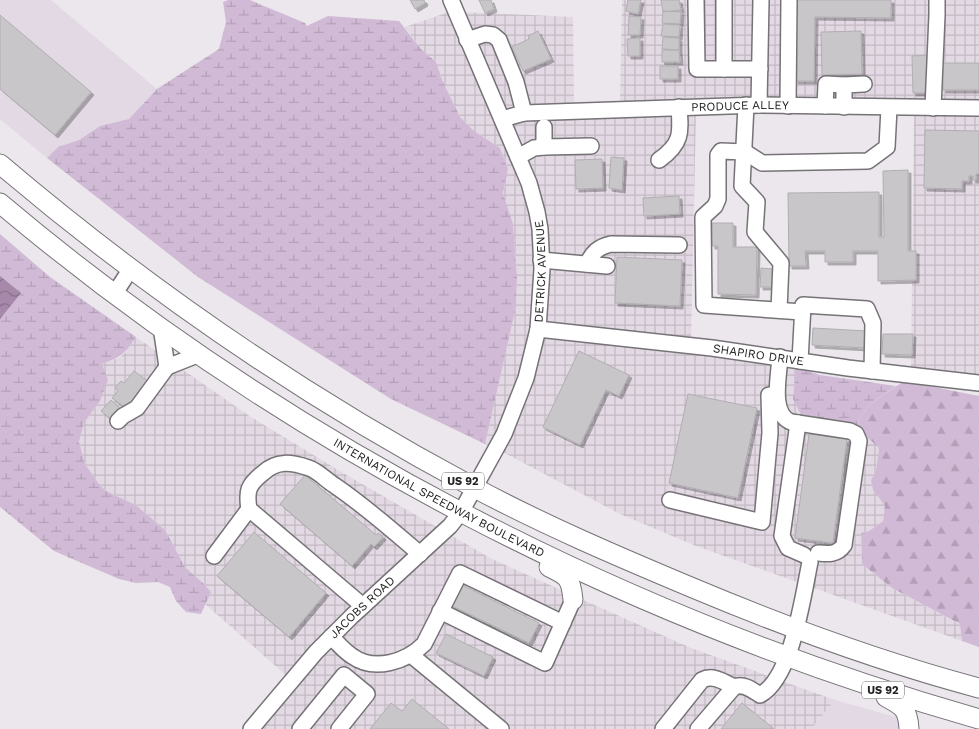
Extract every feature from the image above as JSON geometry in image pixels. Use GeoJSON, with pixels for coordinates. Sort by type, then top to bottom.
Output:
{"type":"FeatureCollection","features":[{"type":"Feature","properties":{"kind":"main road","name":"INTERNATIONAL SPEEDWAY BOULEVARD"},"geometry":{"type":"LineString","coordinates":[[0,164],[130,270],[237,344],[304,388],[409,452],[475,488],[635,564],[796,630],[902,666],[979,688]]}},
{"type":"Feature","properties":{"kind":"main road","name":"INTERNATIONAL SPEEDWAY BOULEVARD"},"geometry":{"type":"LineString","coordinates":[[0,203],[62,254],[160,327],[200,354],[330,438],[461,512],[609,584],[701,624],[787,657],[979,719]]}},
{"type":"Feature","properties":{"kind":"main road"},"geometry":{"type":"LineString","coordinates":[[491,527],[511,548],[566,575],[570,582],[573,600]]}},
{"type":"Feature","properties":{"kind":"main road"},"geometry":{"type":"LineString","coordinates":[[573,600],[583,590],[591,586],[609,584]]}},
{"type":"Feature","properties":{"kind":"main road"},"geometry":{"type":"LineString","coordinates":[[861,682],[903,707],[910,729]]}},
{"type":"Feature","properties":{"kind":"main road"},"geometry":{"type":"LineString","coordinates":[[910,729],[926,714],[947,710]]}},
{"type":"Feature","properties":{"kind":"street","name":"DETRICK AVENUE"},"geometry":{"type":"LineString","coordinates":[[451,0],[529,183],[538,212],[541,260],[538,329],[526,378],[504,434],[475,488]]}},
{"type":"Feature","properties":{"kind":"street"},"geometry":{"type":"LineString","coordinates":[[696,0],[691,69],[760,69]]}},
{"type":"Feature","properties":{"kind":"street"},"geometry":{"type":"LineString","coordinates":[[724,0],[724,69]]}},
{"type":"Feature","properties":{"kind":"street"},"geometry":{"type":"LineString","coordinates":[[761,0],[760,69],[752,105],[742,186],[757,202],[755,232],[781,263],[778,310]]}},
{"type":"Feature","properties":{"kind":"street"},"geometry":{"type":"LineString","coordinates":[[788,106],[789,0]]}},
{"type":"Feature","properties":{"kind":"street"},"geometry":{"type":"LineString","coordinates":[[934,108],[937,0]]}},
{"type":"Feature","properties":{"kind":"street"},"geometry":{"type":"LineString","coordinates":[[467,40],[485,34],[493,35],[499,40],[516,82],[524,113]]}},
{"type":"Feature","properties":{"kind":"street"},"geometry":{"type":"LineString","coordinates":[[825,106],[826,84],[864,84]]}},
{"type":"Feature","properties":{"kind":"street"},"geometry":{"type":"LineString","coordinates":[[844,84],[844,107]]}},
{"type":"Feature","properties":{"kind":"street","name":"PRODUCE ALLEY"},"geometry":{"type":"LineString","coordinates":[[502,119],[524,113],[752,105],[979,108]]}},
{"type":"Feature","properties":{"kind":"street"},"geometry":{"type":"LineString","coordinates":[[660,160],[677,144],[680,126],[679,108]]}},
{"type":"Feature","properties":{"kind":"street"},"geometry":{"type":"LineString","coordinates":[[872,370],[873,323],[867,309],[778,310],[704,305],[703,217],[715,206],[718,199],[718,155],[721,152],[745,152],[762,164],[868,161],[887,147],[889,108]]}},
{"type":"Feature","properties":{"kind":"street"},"geometry":{"type":"LineString","coordinates":[[544,128],[544,147]]}},
{"type":"Feature","properties":{"kind":"street"},"geometry":{"type":"LineString","coordinates":[[518,157],[534,148],[591,146]]}},
{"type":"Feature","properties":{"kind":"street"},"geometry":{"type":"LineString","coordinates":[[587,264],[594,251],[602,246],[611,244],[679,245]]}},
{"type":"Feature","properties":{"kind":"street"},"geometry":{"type":"LineString","coordinates":[[541,260],[608,266]]}},
{"type":"Feature","properties":{"kind":"street"},"geometry":{"type":"LineString","coordinates":[[115,294],[130,270]]}},
{"type":"Feature","properties":{"kind":"street"},"geometry":{"type":"LineString","coordinates":[[800,361],[803,309]]}},
{"type":"Feature","properties":{"kind":"street"},"geometry":{"type":"LineString","coordinates":[[160,327],[167,367]]}},
{"type":"Feature","properties":{"kind":"street","name":"SHAPIRO DRIVE"},"geometry":{"type":"LineString","coordinates":[[538,329],[712,348],[979,383]]}},
{"type":"Feature","properties":{"kind":"street"},"geometry":{"type":"LineString","coordinates":[[118,421],[137,408],[167,367],[200,354]]}},
{"type":"Feature","properties":{"kind":"street"},"geometry":{"type":"LineString","coordinates":[[774,357],[777,406],[785,420],[850,431],[856,434],[859,441],[844,546],[831,554],[811,557],[788,548],[782,536],[798,423]]}},
{"type":"Feature","properties":{"kind":"street"},"geometry":{"type":"LineString","coordinates":[[670,500],[762,522],[770,433],[774,357]]}},
{"type":"Feature","properties":{"kind":"street"},"geometry":{"type":"LineString","coordinates":[[363,606],[249,509],[247,494],[249,487],[255,480],[271,466],[282,463],[311,469],[366,507],[420,554]]}},
{"type":"Feature","properties":{"kind":"street","name":"JACOBS ROAD"},"geometry":{"type":"LineString","coordinates":[[251,729],[331,638],[450,526],[475,488]]}},
{"type":"Feature","properties":{"kind":"street"},"geometry":{"type":"LineString","coordinates":[[214,556],[249,509]]}},
{"type":"Feature","properties":{"kind":"street"},"geometry":{"type":"LineString","coordinates":[[698,729],[734,687],[739,685],[746,687],[760,695],[767,692],[774,683],[787,657],[796,630],[811,557]]}},
{"type":"Feature","properties":{"kind":"street"},"geometry":{"type":"LineString","coordinates":[[331,638],[352,657],[368,663],[386,663],[405,659],[424,644],[460,573],[563,623]]}},
{"type":"Feature","properties":{"kind":"street"},"geometry":{"type":"LineString","coordinates":[[440,611],[546,663],[573,600]]}},
{"type":"Feature","properties":{"kind":"street"},"geometry":{"type":"LineString","coordinates":[[411,655],[501,729]]}},
{"type":"Feature","properties":{"kind":"street"},"geometry":{"type":"LineString","coordinates":[[300,729],[344,675],[368,694],[339,729]]}},
{"type":"Feature","properties":{"kind":"street"},"geometry":{"type":"LineString","coordinates":[[662,729],[702,680],[714,677],[734,687]]}},
{"type":"Feature","properties":{"kind":"shaded area"},"geometry":{"type":"Polygon","coordinates":[[[0,0],[51,0],[157,89],[129,119],[100,126],[79,140],[58,147],[47,158],[0,119],[0,0]]]}},
{"type":"Feature","properties":{"kind":"shaded area"},"geometry":{"type":"Polygon","coordinates":[[[622,0],[756,0],[754,100],[620,104],[622,0]]]}},
{"type":"Feature","properties":{"kind":"shaded area"},"geometry":{"type":"Polygon","coordinates":[[[767,0],[979,0],[979,103],[765,100],[767,0]]]}},
{"type":"Feature","properties":{"kind":"shaded area"},"geometry":{"type":"Polygon","coordinates":[[[449,12],[524,185],[532,214],[536,270],[532,329],[521,377],[491,447],[485,444],[516,307],[517,277],[513,224],[503,193],[508,169],[500,148],[474,131],[460,117],[443,82],[436,62],[421,49],[405,27],[449,12]]]}},
{"type":"Feature","properties":{"kind":"shaded area"},"geometry":{"type":"Polygon","coordinates":[[[462,12],[573,17],[574,105],[506,113],[462,12]]]}},
{"type":"Feature","properties":{"kind":"shaded area"},"geometry":{"type":"Polygon","coordinates":[[[696,113],[691,340],[543,324],[547,268],[510,123],[524,118],[696,113]]]}},
{"type":"Feature","properties":{"kind":"shaded area"},"geometry":{"type":"Polygon","coordinates":[[[914,113],[979,114],[979,377],[911,369],[914,113]]]}},
{"type":"Feature","properties":{"kind":"shaded area"},"geometry":{"type":"Polygon","coordinates":[[[542,335],[705,352],[796,370],[793,399],[845,436],[867,437],[879,448],[876,471],[871,480],[873,490],[885,506],[883,521],[869,531],[861,533],[862,564],[892,588],[961,625],[962,641],[696,546],[620,514],[501,451],[542,335]]]}},
{"type":"Feature","properties":{"kind":"shaded area"},"geometry":{"type":"Polygon","coordinates":[[[136,337],[248,415],[440,529],[288,677],[205,604],[211,592],[185,567],[165,530],[136,505],[106,491],[85,464],[79,442],[84,423],[100,401],[102,364],[125,353],[136,337]]]}},
{"type":"Feature","properties":{"kind":"shaded area"},"geometry":{"type":"Polygon","coordinates":[[[449,534],[492,559],[691,648],[835,700],[811,729],[258,729],[320,656],[449,534]]]}},
{"type":"Feature","properties":{"kind":"shaded area"},"geometry":{"type":"Polygon","coordinates":[[[835,700],[903,719],[903,729],[811,729],[835,700]]]}},
{"type":"Feature","properties":{"kind":"green space"},"geometry":{"type":"Polygon","coordinates":[[[228,0],[250,0],[305,23],[307,26],[328,16],[399,21],[421,49],[436,62],[443,82],[460,117],[474,131],[500,148],[508,169],[503,193],[513,224],[517,277],[516,307],[485,444],[391,399],[198,277],[47,158],[58,147],[79,140],[100,126],[129,119],[157,89],[219,49],[226,22],[223,2],[228,0]]]}},
{"type":"Feature","properties":{"kind":"green space"},"geometry":{"type":"Polygon","coordinates":[[[0,234],[50,277],[136,337],[122,354],[102,364],[108,380],[100,401],[84,423],[79,442],[85,464],[99,484],[106,491],[136,505],[165,530],[185,567],[211,592],[201,614],[186,612],[176,601],[170,587],[158,582],[136,583],[119,579],[54,551],[0,507],[0,234]]]}},
{"type":"Feature","properties":{"kind":"green space"},"geometry":{"type":"Polygon","coordinates":[[[796,367],[820,375],[896,386],[870,404],[858,421],[867,437],[845,436],[807,426],[793,399],[796,367]]]}},
{"type":"Feature","properties":{"kind":"green space"},"geometry":{"type":"Polygon","coordinates":[[[904,381],[979,396],[979,647],[962,641],[960,624],[892,588],[862,564],[861,533],[869,531],[883,521],[885,506],[873,490],[871,480],[876,471],[879,448],[868,438],[858,421],[870,404],[904,381]]]}},
{"type":"Feature","properties":{"kind":"water"},"geometry":{"type":"Polygon","coordinates":[[[0,276],[21,293],[0,319],[0,276]]]}},
{"type":"Feature","properties":{"kind":"building"},"geometry":{"type":"Polygon","coordinates":[[[410,0],[424,0],[425,3],[415,9],[410,0]]]}},
{"type":"Feature","properties":{"kind":"building"},"geometry":{"type":"Polygon","coordinates":[[[479,0],[491,0],[494,9],[485,13],[479,0]]]}},
{"type":"Feature","properties":{"kind":"building"},"geometry":{"type":"Polygon","coordinates":[[[628,0],[641,0],[638,14],[626,11],[628,0]]]}},
{"type":"Feature","properties":{"kind":"building"},"geometry":{"type":"Polygon","coordinates":[[[661,0],[679,0],[681,10],[663,12],[661,0]]]}},
{"type":"Feature","properties":{"kind":"building"},"geometry":{"type":"Polygon","coordinates":[[[797,0],[891,0],[891,18],[815,17],[814,81],[795,81],[797,0]]]}},
{"type":"Feature","properties":{"kind":"building"},"geometry":{"type":"Polygon","coordinates":[[[663,11],[681,12],[680,24],[662,23],[663,11]]]}},
{"type":"Feature","properties":{"kind":"building"},"geometry":{"type":"Polygon","coordinates":[[[0,15],[91,92],[55,135],[0,89],[0,15]]]}},
{"type":"Feature","properties":{"kind":"building"},"geometry":{"type":"Polygon","coordinates":[[[629,16],[641,17],[640,35],[628,35],[629,16]]]}},
{"type":"Feature","properties":{"kind":"building"},"geometry":{"type":"Polygon","coordinates":[[[663,24],[680,25],[679,37],[661,36],[663,24]]]}},
{"type":"Feature","properties":{"kind":"building"},"geometry":{"type":"Polygon","coordinates":[[[538,31],[551,59],[523,71],[512,47],[529,39],[528,36],[538,31]]]}},
{"type":"Feature","properties":{"kind":"building"},"geometry":{"type":"Polygon","coordinates":[[[861,31],[862,74],[822,75],[821,32],[861,31]]]}},
{"type":"Feature","properties":{"kind":"building"},"geometry":{"type":"Polygon","coordinates":[[[663,37],[679,38],[679,50],[662,49],[663,37]]]}},
{"type":"Feature","properties":{"kind":"building"},"geometry":{"type":"Polygon","coordinates":[[[640,38],[640,56],[628,56],[627,39],[640,38]]]}},
{"type":"Feature","properties":{"kind":"building"},"geometry":{"type":"Polygon","coordinates":[[[662,50],[679,50],[680,62],[662,62],[662,50]]]}},
{"type":"Feature","properties":{"kind":"building"},"geometry":{"type":"Polygon","coordinates":[[[930,55],[932,93],[913,93],[912,56],[930,55]]]}},
{"type":"Feature","properties":{"kind":"building"},"geometry":{"type":"Polygon","coordinates":[[[942,63],[979,63],[979,90],[943,90],[942,63]]]}},
{"type":"Feature","properties":{"kind":"building"},"geometry":{"type":"Polygon","coordinates":[[[660,66],[678,66],[678,79],[660,79],[660,66]]]}},
{"type":"Feature","properties":{"kind":"building"},"geometry":{"type":"Polygon","coordinates":[[[925,130],[979,131],[979,174],[976,174],[976,180],[973,180],[973,176],[969,176],[969,181],[962,181],[962,189],[924,188],[925,130]]]}},
{"type":"Feature","properties":{"kind":"building"},"geometry":{"type":"Polygon","coordinates":[[[611,157],[624,158],[622,190],[609,188],[611,157]]]}},
{"type":"Feature","properties":{"kind":"building"},"geometry":{"type":"Polygon","coordinates":[[[602,159],[603,188],[576,189],[575,160],[602,159]]]}},
{"type":"Feature","properties":{"kind":"building"},"geometry":{"type":"Polygon","coordinates":[[[908,170],[908,251],[916,251],[916,280],[878,281],[878,251],[853,251],[853,262],[825,262],[825,251],[805,251],[806,266],[789,266],[788,193],[879,192],[879,237],[884,237],[883,171],[908,170]]]}},
{"type":"Feature","properties":{"kind":"building"},"geometry":{"type":"Polygon","coordinates":[[[679,196],[680,214],[644,216],[643,198],[679,196]]]}},
{"type":"Feature","properties":{"kind":"building"},"geometry":{"type":"Polygon","coordinates":[[[712,223],[733,223],[733,247],[757,247],[756,295],[718,294],[718,246],[712,246],[712,223]]]}},
{"type":"Feature","properties":{"kind":"building"},"geometry":{"type":"Polygon","coordinates":[[[617,257],[682,260],[680,306],[615,303],[617,257]]]}},
{"type":"Feature","properties":{"kind":"building"},"geometry":{"type":"Polygon","coordinates":[[[761,268],[773,269],[772,287],[760,287],[761,268]]]}},
{"type":"Feature","properties":{"kind":"building"},"geometry":{"type":"Polygon","coordinates":[[[813,328],[867,331],[866,348],[812,345],[813,328]]]}},
{"type":"Feature","properties":{"kind":"building"},"geometry":{"type":"Polygon","coordinates":[[[883,334],[913,334],[912,355],[882,354],[883,334]]]}},
{"type":"Feature","properties":{"kind":"building"},"geometry":{"type":"Polygon","coordinates":[[[579,351],[629,375],[619,396],[606,390],[580,445],[543,427],[579,351]]]}},
{"type":"Feature","properties":{"kind":"building"},"geometry":{"type":"Polygon","coordinates":[[[134,371],[149,382],[127,409],[112,398],[118,391],[115,388],[121,381],[124,383],[134,371]]]}},
{"type":"Feature","properties":{"kind":"building"},"geometry":{"type":"Polygon","coordinates":[[[688,394],[757,408],[738,498],[669,483],[688,394]]]}},
{"type":"Feature","properties":{"kind":"building"},"geometry":{"type":"Polygon","coordinates":[[[111,400],[122,410],[113,421],[101,411],[111,400]]]}},
{"type":"Feature","properties":{"kind":"building"},"geometry":{"type":"Polygon","coordinates":[[[809,434],[847,439],[833,543],[795,538],[809,434]]]}},
{"type":"Feature","properties":{"kind":"building"},"geometry":{"type":"Polygon","coordinates":[[[305,475],[376,535],[378,533],[383,537],[374,547],[371,544],[352,566],[280,504],[305,475]]]}},
{"type":"Feature","properties":{"kind":"building"},"geometry":{"type":"Polygon","coordinates":[[[254,532],[326,593],[289,637],[217,576],[254,532]]]}},
{"type":"Feature","properties":{"kind":"building"},"geometry":{"type":"Polygon","coordinates":[[[460,584],[539,623],[529,643],[450,605],[460,584]]]}},
{"type":"Feature","properties":{"kind":"building"},"geometry":{"type":"Polygon","coordinates":[[[446,634],[493,657],[484,676],[436,653],[446,634]]]}},
{"type":"Feature","properties":{"kind":"building"},"geometry":{"type":"Polygon","coordinates":[[[412,699],[449,729],[370,729],[391,703],[402,711],[412,699]]]}},
{"type":"Feature","properties":{"kind":"building"},"geometry":{"type":"Polygon","coordinates":[[[742,703],[773,728],[721,729],[742,703]]]}}]}
